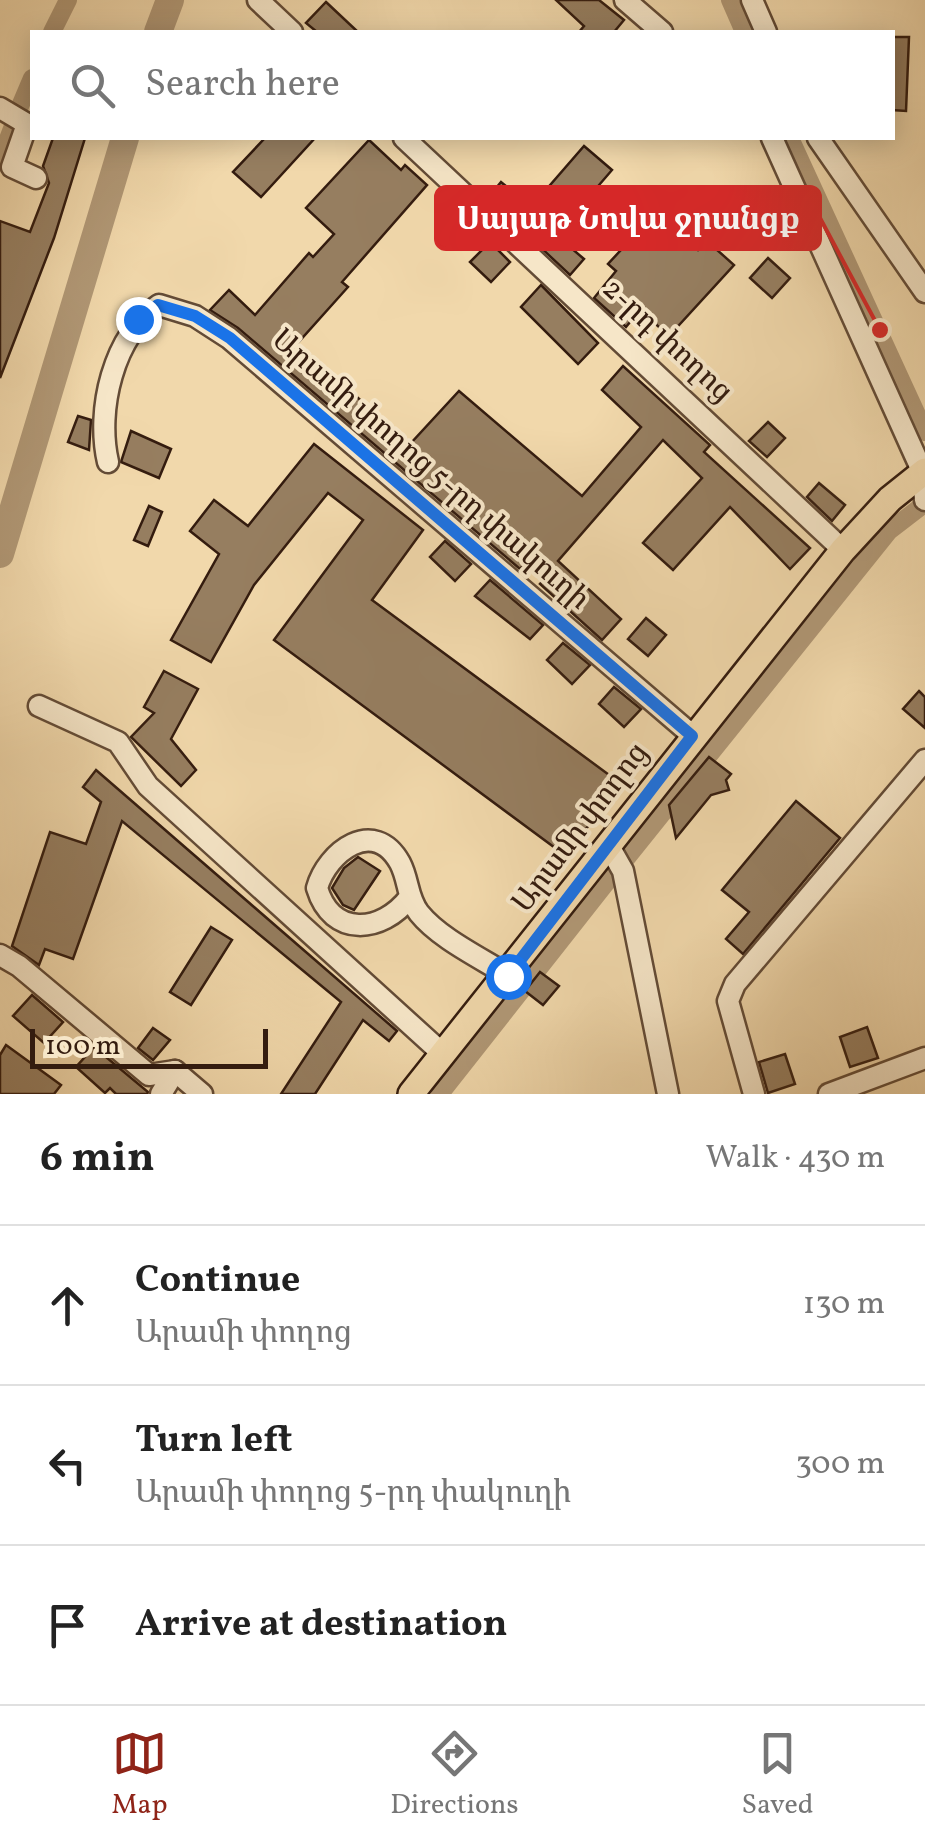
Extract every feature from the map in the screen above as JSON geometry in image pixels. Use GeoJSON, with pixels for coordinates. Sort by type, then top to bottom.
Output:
{"type":"FeatureCollection","features":[{"type":"Feature","properties":{"kind":"main road","name":"Արամի փողոց"},"geometry":{"type":"LineString","coordinates":[[411,1094],[843,550],[890,499],[924,472]]}},
{"type":"Feature","properties":{"kind":"street"},"geometry":{"type":"LineString","coordinates":[[258,0],[290,30]]}},
{"type":"Feature","properties":{"kind":"street"},"geometry":{"type":"LineString","coordinates":[[625,0],[660,30]]}},
{"type":"Feature","properties":{"kind":"street"},"geometry":{"type":"LineString","coordinates":[[752,0],[765,30]]}},
{"type":"Feature","properties":{"kind":"street"},"geometry":{"type":"LineString","coordinates":[[0,108],[27,124],[12,167],[36,178]]}},
{"type":"Feature","properties":{"kind":"street","name":"2-րդ փողոց"},"geometry":{"type":"LineString","coordinates":[[406,140],[843,550]]}},
{"type":"Feature","properties":{"kind":"street"},"geometry":{"type":"LineString","coordinates":[[773,140],[924,472],[925,500]]}},
{"type":"Feature","properties":{"kind":"street"},"geometry":{"type":"LineString","coordinates":[[819,140],[925,292]]}},
{"type":"Feature","properties":{"kind":"street","name":"Արամի փողոց 5-րդ փակուղի"},"geometry":{"type":"LineString","coordinates":[[108,462],[102,436],[104,408],[138,319],[158,305],[195,316],[230,338],[692,736]]}},
{"type":"Feature","properties":{"kind":"street"},"geometry":{"type":"LineString","coordinates":[[39,706],[118,742],[148,786],[443,1054]]}},
{"type":"Feature","properties":{"kind":"street"},"geometry":{"type":"LineString","coordinates":[[754,1094],[728,1001],[735,984],[925,760]]}},
{"type":"Feature","properties":{"kind":"street"},"geometry":{"type":"LineString","coordinates":[[410,898],[397,913],[378,925],[353,926],[330,911],[317,888],[328,860],[350,843],[364,840],[381,845],[398,860],[410,898],[427,922],[508,976]]}},
{"type":"Feature","properties":{"kind":"street"},"geometry":{"type":"LineString","coordinates":[[610,848],[623,871],[668,1094]]}},
{"type":"Feature","properties":{"kind":"street"},"geometry":{"type":"LineString","coordinates":[[0,955],[19,966],[149,1075],[175,1071],[202,1094]]}},
{"type":"Feature","properties":{"kind":"street"},"geometry":{"type":"LineString","coordinates":[[829,1094],[925,1058]]}},
{"type":"Feature","properties":{"kind":"street"},"geometry":{"type":"LineString","coordinates":[[161,1094],[175,1071]]}},
{"type":"Feature","properties":{"kind":"building"},"geometry":{"type":"Polygon","coordinates":[[[556,0],[599,0],[624,20],[616,30],[581,30],[584,26],[556,0]]]}},
{"type":"Feature","properties":{"kind":"building"},"geometry":{"type":"Polygon","coordinates":[[[326,2],[356,30],[315,30],[306,23],[326,2]]]}},
{"type":"Feature","properties":{"kind":"building"},"geometry":{"type":"Polygon","coordinates":[[[895,37],[909,37],[906,111],[895,110],[895,37]]]}},
{"type":"Feature","properties":{"kind":"building"},"geometry":{"type":"Polygon","coordinates":[[[52,140],[84,140],[54,238],[0,378],[0,221],[30,232],[49,183],[43,166],[52,140]]]}},
{"type":"Feature","properties":{"kind":"building"},"geometry":{"type":"Polygon","coordinates":[[[263,140],[313,140],[261,197],[233,172],[263,140]]]}},
{"type":"Feature","properties":{"kind":"building"},"geometry":{"type":"Polygon","coordinates":[[[369,140],[401,170],[405,165],[427,185],[342,282],[348,287],[297,344],[410,444],[459,391],[582,496],[641,427],[602,390],[623,366],[710,445],[704,452],[810,548],[790,569],[730,507],[673,570],[643,543],[702,478],[663,440],[558,561],[621,619],[602,640],[540,584],[551,572],[532,555],[520,569],[238,328],[210,310],[229,290],[255,315],[309,253],[313,257],[334,234],[306,208],[369,140]]]}},
{"type":"Feature","properties":{"kind":"building"},"geometry":{"type":"Polygon","coordinates":[[[584,146],[612,170],[556,235],[584,259],[570,275],[488,198],[501,182],[531,207],[584,146]]]}},
{"type":"Feature","properties":{"kind":"building"},"geometry":{"type":"Polygon","coordinates":[[[656,212],[698,250],[707,241],[734,265],[669,336],[640,310],[626,327],[594,298],[616,271],[608,264],[656,212]]]}},
{"type":"Feature","properties":{"kind":"building"},"geometry":{"type":"Polygon","coordinates":[[[490,242],[510,262],[491,282],[470,262],[490,242]]]}},
{"type":"Feature","properties":{"kind":"building"},"geometry":{"type":"Polygon","coordinates":[[[768,258],[790,278],[772,298],[750,278],[768,258]]]}},
{"type":"Feature","properties":{"kind":"building"},"geometry":{"type":"Polygon","coordinates":[[[541,285],[598,343],[578,364],[521,307],[541,285]]]}},
{"type":"Feature","properties":{"kind":"building"},"geometry":{"type":"Polygon","coordinates":[[[78,416],[91,420],[89,450],[68,442],[78,416]]]}},
{"type":"Feature","properties":{"kind":"building"},"geometry":{"type":"Polygon","coordinates":[[[768,422],[785,438],[767,457],[749,441],[768,422]]]}},
{"type":"Feature","properties":{"kind":"building"},"geometry":{"type":"Polygon","coordinates":[[[131,431],[171,449],[159,478],[121,462],[131,431]]]}},
{"type":"Feature","properties":{"kind":"building"},"geometry":{"type":"Polygon","coordinates":[[[314,444],[423,530],[372,600],[620,783],[566,856],[274,640],[363,520],[328,493],[254,585],[211,662],[171,640],[219,554],[190,531],[214,500],[248,526],[314,444]]]}},
{"type":"Feature","properties":{"kind":"building"},"geometry":{"type":"Polygon","coordinates":[[[819,483],[845,505],[832,521],[807,497],[819,483]]]}},
{"type":"Feature","properties":{"kind":"building"},"geometry":{"type":"Polygon","coordinates":[[[149,506],[162,512],[148,546],[134,540],[149,506]]]}},
{"type":"Feature","properties":{"kind":"building"},"geometry":{"type":"Polygon","coordinates":[[[445,541],[471,564],[455,581],[430,557],[445,541]]]}},
{"type":"Feature","properties":{"kind":"building"},"geometry":{"type":"Polygon","coordinates":[[[490,580],[543,625],[530,639],[475,596],[490,580]]]}},
{"type":"Feature","properties":{"kind":"building"},"geometry":{"type":"Polygon","coordinates":[[[646,618],[666,635],[648,656],[628,639],[646,618]]]}},
{"type":"Feature","properties":{"kind":"building"},"geometry":{"type":"Polygon","coordinates":[[[563,643],[590,665],[572,684],[547,660],[563,643]]]}},
{"type":"Feature","properties":{"kind":"building"},"geometry":{"type":"Polygon","coordinates":[[[164,671],[198,689],[171,739],[196,770],[181,786],[131,737],[154,713],[144,707],[164,671]]]}},
{"type":"Feature","properties":{"kind":"building"},"geometry":{"type":"Polygon","coordinates":[[[614,687],[641,709],[624,727],[599,704],[614,687]]]}},
{"type":"Feature","properties":{"kind":"building"},"geometry":{"type":"Polygon","coordinates":[[[919,691],[925,697],[925,728],[903,709],[919,691]]]}},
{"type":"Feature","properties":{"kind":"building"},"geometry":{"type":"Polygon","coordinates":[[[709,757],[731,774],[726,780],[729,790],[711,795],[676,838],[669,805],[709,757]]]}},
{"type":"Feature","properties":{"kind":"building"},"geometry":{"type":"Polygon","coordinates":[[[96,770],[397,1031],[389,1041],[363,1020],[315,1094],[281,1094],[341,1002],[122,821],[73,959],[45,949],[39,965],[12,946],[50,832],[86,844],[101,802],[83,787],[96,770]]]}},
{"type":"Feature","properties":{"kind":"building"},"geometry":{"type":"Polygon","coordinates":[[[796,801],[840,838],[743,954],[726,939],[749,912],[722,890],[796,801]]]}},
{"type":"Feature","properties":{"kind":"building"},"geometry":{"type":"Polygon","coordinates":[[[358,857],[380,871],[354,910],[343,905],[332,888],[344,868],[358,857]]]}},
{"type":"Feature","properties":{"kind":"building"},"geometry":{"type":"Polygon","coordinates":[[[211,927],[232,940],[191,1005],[170,992],[211,927]]]}},
{"type":"Feature","properties":{"kind":"building"},"geometry":{"type":"Polygon","coordinates":[[[540,972],[559,986],[543,1005],[525,991],[540,972]]]}},
{"type":"Feature","properties":{"kind":"building"},"geometry":{"type":"Polygon","coordinates":[[[32,995],[63,1022],[44,1043],[13,1016],[32,995]]]}},
{"type":"Feature","properties":{"kind":"building"},"geometry":{"type":"Polygon","coordinates":[[[867,1027],[878,1058],[850,1067],[840,1037],[867,1027]]]}},
{"type":"Feature","properties":{"kind":"building"},"geometry":{"type":"Polygon","coordinates":[[[153,1028],[170,1040],[153,1060],[138,1048],[153,1028]]]}},
{"type":"Feature","properties":{"kind":"building"},"geometry":{"type":"Polygon","coordinates":[[[6,1045],[61,1085],[54,1094],[0,1094],[0,1055],[6,1045]]]}},
{"type":"Feature","properties":{"kind":"building"},"geometry":{"type":"Polygon","coordinates":[[[94,1047],[147,1094],[116,1094],[110,1088],[105,1093],[76,1067],[94,1047]]]}},
{"type":"Feature","properties":{"kind":"building"},"geometry":{"type":"Polygon","coordinates":[[[785,1054],[795,1084],[768,1093],[759,1062],[785,1054]]]}},
{"type":"Feature","properties":{"kind":"waterway"},"geometry":{"type":"LineString","coordinates":[[53,30],[68,0]]}},
{"type":"Feature","properties":{"kind":"waterway"},"geometry":{"type":"LineString","coordinates":[[159,30],[170,0]]}},
{"type":"Feature","properties":{"kind":"waterway"},"geometry":{"type":"LineString","coordinates":[[730,0],[743,30]]}},
{"type":"Feature","properties":{"kind":"waterway"},"geometry":{"type":"LineString","coordinates":[[18,111],[30,83]]}},
{"type":"Feature","properties":{"kind":"waterway"},"geometry":{"type":"LineString","coordinates":[[0,160],[13,126]]}},
{"type":"Feature","properties":{"kind":"waterway"},"geometry":{"type":"LineString","coordinates":[[0,554],[124,140]]}},
{"type":"Feature","properties":{"kind":"waterway"},"geometry":{"type":"LineString","coordinates":[[791,140],[925,432]]}},
{"type":"Feature","properties":{"kind":"waterway"},"geometry":{"type":"LineString","coordinates":[[625,860],[889,531],[923,505]]}},
{"type":"Feature","properties":{"kind":"waterway"},"geometry":{"type":"LineString","coordinates":[[440,1094],[614,873]]}},
{"type":"Feature","properties":{"kind":"place","name":"Սայաթ Նովա ջրանցք"},"geometry":{"type":"Point","coordinates":[880,330]}},
{"type":"Feature","properties":{"kind":"route"},"geometry":{"type":"LineString","coordinates":[[138,319],[158,305],[195,316],[230,338],[692,736],[610,848],[508,976]]}}]}
